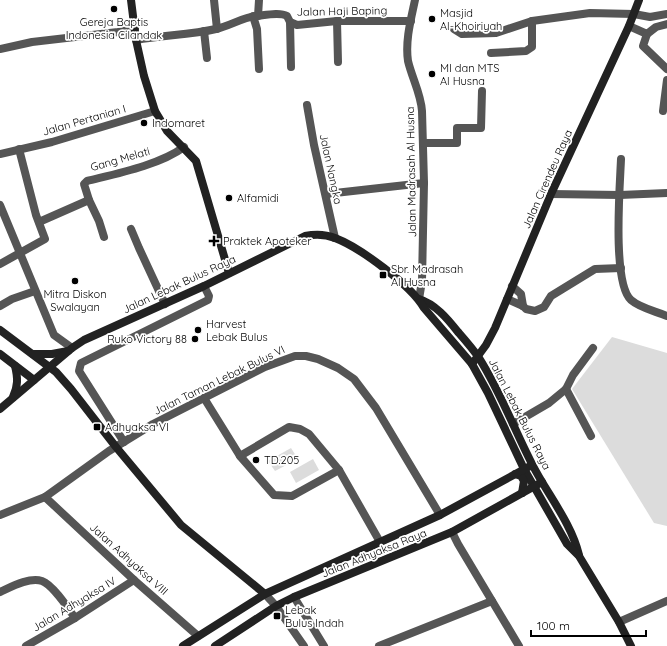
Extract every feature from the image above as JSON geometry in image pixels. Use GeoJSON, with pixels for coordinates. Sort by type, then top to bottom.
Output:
{"type":"FeatureCollection","features":[{"type":"Feature","properties":{"kind":"main road"},"geometry":{"type":"LineString","coordinates":[[131,0],[136,40],[144,76],[155,112],[167,131],[196,161],[229,273]]}},
{"type":"Feature","properties":{"kind":"main road","name":"Jalan Cirendeu Raya"},"geometry":{"type":"LineString","coordinates":[[472,364],[486,345],[495,328],[551,194],[629,26],[639,0]]}},
{"type":"Feature","properties":{"kind":"main road","name":"Jalan Lebak Bulus Raya"},"geometry":{"type":"LineString","coordinates":[[0,409],[84,340],[204,286],[305,236],[315,234],[335,238],[357,250],[382,267],[407,287],[419,299],[424,308],[472,364],[488,393],[534,487],[567,544],[579,556],[631,646]]}},
{"type":"Feature","properties":{"kind":"main road","name":"Jalan Lebak Bulus Raya"},"geometry":{"type":"LineString","coordinates":[[419,299],[429,302],[438,310],[452,324],[478,357],[489,376],[532,465],[576,541],[579,556]]}},
{"type":"Feature","properties":{"kind":"main road"},"geometry":{"type":"LineString","coordinates":[[0,330],[50,367],[61,378],[181,525],[265,594]]}},
{"type":"Feature","properties":{"kind":"main road"},"geometry":{"type":"LineString","coordinates":[[33,354],[52,354],[72,349]]}},
{"type":"Feature","properties":{"kind":"main road"},"geometry":{"type":"LineString","coordinates":[[0,354],[34,380]]}},
{"type":"Feature","properties":{"kind":"main road"},"geometry":{"type":"LineString","coordinates":[[61,359],[59,368],[61,378]]}},
{"type":"Feature","properties":{"kind":"main road"},"geometry":{"type":"LineString","coordinates":[[13,398],[18,382],[15,366]]}},
{"type":"Feature","properties":{"kind":"main road","name":"Jalan Adhyaksa Raya"},"geometry":{"type":"LineString","coordinates":[[183,646],[265,594],[440,515],[532,465]]}},
{"type":"Feature","properties":{"kind":"main road"},"geometry":{"type":"LineString","coordinates":[[515,474],[520,476],[524,481],[522,493]]}},
{"type":"Feature","properties":{"kind":"main road","name":"Jalan Adhyaksa Raya"},"geometry":{"type":"LineString","coordinates":[[215,646],[276,606],[294,597],[452,532],[542,482]]}},
{"type":"Feature","properties":{"kind":"street"},"geometry":{"type":"LineString","coordinates":[[214,0],[217,29]]}},
{"type":"Feature","properties":{"kind":"street"},"geometry":{"type":"LineString","coordinates":[[259,0],[256,16],[259,69]]}},
{"type":"Feature","properties":{"kind":"street","name":"Jalan Madrasah Al Husna"},"geometry":{"type":"LineString","coordinates":[[415,0],[407,48],[408,60],[421,101],[424,143],[422,281],[419,299]]}},
{"type":"Feature","properties":{"kind":"street"},"geometry":{"type":"LineString","coordinates":[[454,29],[462,34],[496,33],[532,21],[590,12],[634,14],[650,17],[667,14]]}},
{"type":"Feature","properties":{"kind":"street","name":"Jalan Haji Baping"},"geometry":{"type":"LineString","coordinates":[[136,40],[217,29],[256,16],[283,14],[287,16],[290,22],[297,25],[337,21],[411,21]]}},
{"type":"Feature","properties":{"kind":"street"},"geometry":{"type":"LineString","coordinates":[[337,21],[338,62]]}},
{"type":"Feature","properties":{"kind":"street"},"geometry":{"type":"LineString","coordinates":[[491,54],[526,51],[532,48],[532,21]]}},
{"type":"Feature","properties":{"kind":"street"},"geometry":{"type":"LineString","coordinates":[[290,22],[291,68]]}},
{"type":"Feature","properties":{"kind":"street"},"geometry":{"type":"LineString","coordinates":[[667,24],[656,27],[647,34],[643,46],[667,69]]}},
{"type":"Feature","properties":{"kind":"street"},"geometry":{"type":"LineString","coordinates":[[629,26],[647,34]]}},
{"type":"Feature","properties":{"kind":"street"},"geometry":{"type":"LineString","coordinates":[[0,49],[32,42],[135,29]]}},
{"type":"Feature","properties":{"kind":"street"},"geometry":{"type":"LineString","coordinates":[[204,31],[207,58]]}},
{"type":"Feature","properties":{"kind":"street"},"geometry":{"type":"LineString","coordinates":[[664,111],[667,80]]}},
{"type":"Feature","properties":{"kind":"street"},"geometry":{"type":"LineString","coordinates":[[424,143],[457,143],[457,128],[481,128],[482,91]]}},
{"type":"Feature","properties":{"kind":"street","name":"Jalan Nangka"},"geometry":{"type":"LineString","coordinates":[[307,105],[314,145],[335,238]]}},
{"type":"Feature","properties":{"kind":"street","name":"Jalan Pertanian I"},"geometry":{"type":"LineString","coordinates":[[0,154],[52,142],[155,112]]}},
{"type":"Feature","properties":{"kind":"street","name":"Gang Melati"},"geometry":{"type":"LineString","coordinates":[[89,200],[84,184],[86,181],[129,170],[175,154],[184,147]]}},
{"type":"Feature","properties":{"kind":"street"},"geometry":{"type":"LineString","coordinates":[[0,264],[19,252],[45,239],[32,203],[19,149]]}},
{"type":"Feature","properties":{"kind":"street"},"geometry":{"type":"LineString","coordinates":[[621,158],[618,251],[624,288],[630,299],[639,305],[667,316]]}},
{"type":"Feature","properties":{"kind":"street"},"geometry":{"type":"LineString","coordinates":[[326,194],[424,183]]}},
{"type":"Feature","properties":{"kind":"street"},"geometry":{"type":"LineString","coordinates":[[551,194],[620,195],[667,193]]}},
{"type":"Feature","properties":{"kind":"street"},"geometry":{"type":"LineString","coordinates":[[39,222],[89,200],[99,221],[104,237]]}},
{"type":"Feature","properties":{"kind":"street"},"geometry":{"type":"LineString","coordinates":[[0,205],[54,335],[72,349]]}},
{"type":"Feature","properties":{"kind":"street"},"geometry":{"type":"LineString","coordinates":[[131,229],[165,304]]}},
{"type":"Feature","properties":{"kind":"street"},"geometry":{"type":"LineString","coordinates":[[507,299],[530,311],[540,310],[544,307],[551,296],[595,269],[621,268]]}},
{"type":"Feature","properties":{"kind":"street"},"geometry":{"type":"LineString","coordinates":[[124,442],[79,371],[81,363],[208,300],[209,296],[204,286]]}},
{"type":"Feature","properties":{"kind":"street"},"geometry":{"type":"LineString","coordinates":[[512,286],[521,294],[523,306]]}},
{"type":"Feature","properties":{"kind":"street"},"geometry":{"type":"LineString","coordinates":[[0,306],[12,299],[35,291]]}},
{"type":"Feature","properties":{"kind":"street"},"geometry":{"type":"LineString","coordinates":[[513,424],[549,402],[566,389],[593,348]]}},
{"type":"Feature","properties":{"kind":"street","name":"Jalan Taman Lebak Bulus VI"},"geometry":{"type":"LineString","coordinates":[[0,515],[45,497],[116,447],[153,424],[265,367],[295,356],[306,356],[318,359],[338,368],[354,380],[376,408],[440,515]]}},
{"type":"Feature","properties":{"kind":"street"},"geometry":{"type":"LineString","coordinates":[[566,389],[591,436]]}},
{"type":"Feature","properties":{"kind":"street"},"geometry":{"type":"LineString","coordinates":[[204,398],[240,456],[274,495],[292,496],[339,470]]}},
{"type":"Feature","properties":{"kind":"street"},"geometry":{"type":"LineString","coordinates":[[240,456],[289,427],[294,427],[309,434],[339,470],[380,542]]}},
{"type":"Feature","properties":{"kind":"street","name":"Jalan Adhyaksa VIII"},"geometry":{"type":"LineString","coordinates":[[45,497],[134,580],[198,636]]}},
{"type":"Feature","properties":{"kind":"street"},"geometry":{"type":"LineString","coordinates":[[452,532],[519,646]]}},
{"type":"Feature","properties":{"kind":"street"},"geometry":{"type":"LineString","coordinates":[[0,592],[11,586],[31,580],[42,581],[50,586],[75,618]]}},
{"type":"Feature","properties":{"kind":"street","name":"Jalan Adhyaksa IV"},"geometry":{"type":"LineString","coordinates":[[26,646],[75,618],[134,580]]}},
{"type":"Feature","properties":{"kind":"street"},"geometry":{"type":"LineString","coordinates":[[265,594],[276,606],[304,646]]}},
{"type":"Feature","properties":{"kind":"street"},"geometry":{"type":"LineString","coordinates":[[294,597],[324,646]]}},
{"type":"Feature","properties":{"kind":"street"},"geometry":{"type":"LineString","coordinates":[[379,646],[492,601]]}},
{"type":"Feature","properties":{"kind":"street"},"geometry":{"type":"LineString","coordinates":[[618,622],[667,601]]}},
{"type":"Feature","properties":{"kind":"shaded area"},"geometry":{"type":"Polygon","coordinates":[[[612,337],[667,353],[667,526],[654,523],[572,389],[612,337]]]}},
{"type":"Feature","properties":{"kind":"shaded area"},"geometry":{"type":"Polygon","coordinates":[[[291,448],[298,459],[275,471],[268,461],[291,448]]]}},
{"type":"Feature","properties":{"kind":"shaded area"},"geometry":{"type":"Polygon","coordinates":[[[313,459],[319,470],[296,483],[290,472],[313,459]]]}},
{"type":"Feature","properties":{"kind":"place","name":"Gereja Baptis Indonesia Cilandak"},"geometry":{"type":"Point","coordinates":[114,9]}},
{"type":"Feature","properties":{"kind":"place","name":"Masjid Al-Khoiriyah"},"geometry":{"type":"Point","coordinates":[432,19]}},
{"type":"Feature","properties":{"kind":"place","name":"MI dan MTS Al Husna"},"geometry":{"type":"Point","coordinates":[432,74]}},
{"type":"Feature","properties":{"kind":"place","name":"Indomaret"},"geometry":{"type":"Point","coordinates":[144,123]}},
{"type":"Feature","properties":{"kind":"place","name":"Alfamidi"},"geometry":{"type":"Point","coordinates":[229,198]}},
{"type":"Feature","properties":{"kind":"place","name":"Praktek Apoteker"},"geometry":{"type":"Point","coordinates":[214,241]}},
{"type":"Feature","properties":{"kind":"place","name":"Sbr. Madrasah Al Husna"},"geometry":{"type":"Point","coordinates":[383,275]}},
{"type":"Feature","properties":{"kind":"place","name":"Mitra Diskon Swalayan"},"geometry":{"type":"Point","coordinates":[75,281]}},
{"type":"Feature","properties":{"kind":"place","name":"Harvest Lebak Bulus"},"geometry":{"type":"Point","coordinates":[198,330]}},
{"type":"Feature","properties":{"kind":"place","name":"Ruko Victory 88"},"geometry":{"type":"Point","coordinates":[195,339]}},
{"type":"Feature","properties":{"kind":"place","name":"Adhyaksa VI"},"geometry":{"type":"Point","coordinates":[97,427]}},
{"type":"Feature","properties":{"kind":"place","name":"TD.205"},"geometry":{"type":"Point","coordinates":[256,460]}},
{"type":"Feature","properties":{"kind":"place","name":"Lebak Bulus Indah"},"geometry":{"type":"Point","coordinates":[277,616]}}]}
